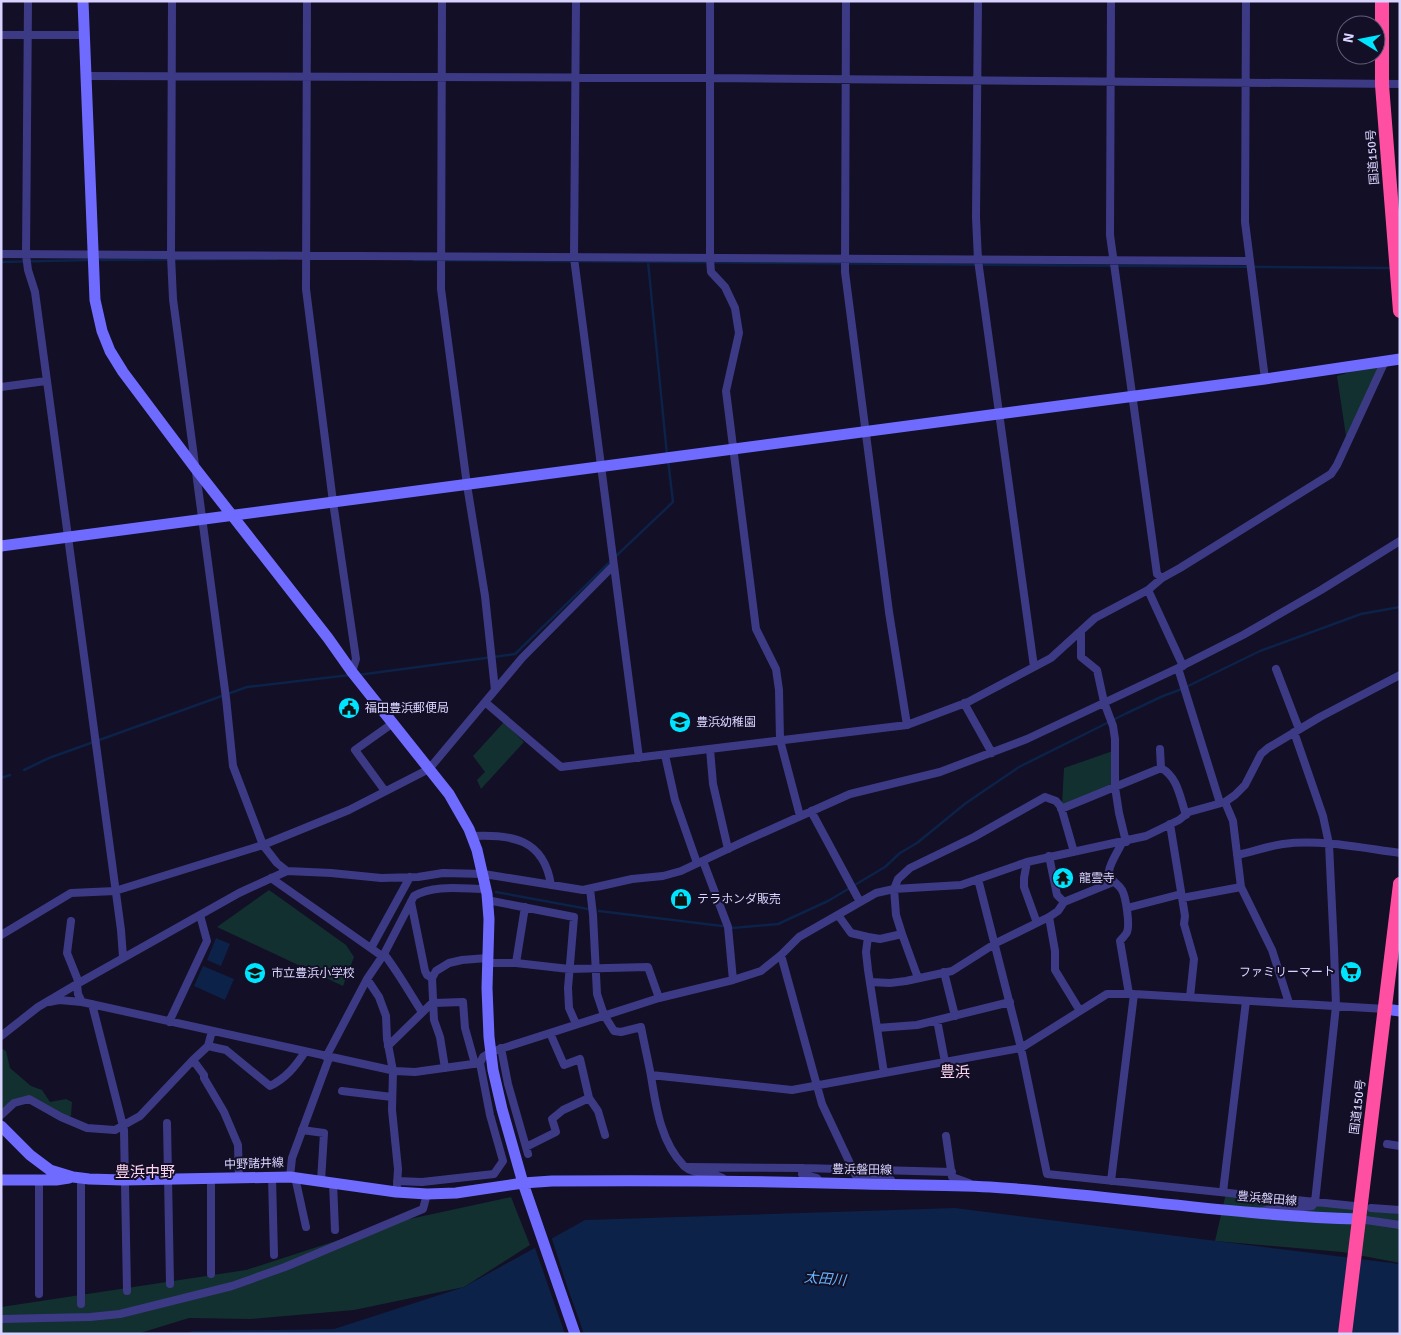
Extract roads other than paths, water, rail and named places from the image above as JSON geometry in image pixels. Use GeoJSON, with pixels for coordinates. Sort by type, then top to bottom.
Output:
{"type":"FeatureCollection","features":[{"type":"Feature","properties":{"kind":"highway","name":"国道150号"},"geometry":{"type":"LineString","coordinates":[[1382,1],[1382,84],[1398,261],[1400,311]]}},
{"type":"Feature","properties":{"kind":"highway","name":"国道150号"},"geometry":{"type":"LineString","coordinates":[[1345,1334],[1357,1216],[1400,884]]}},
{"type":"Feature","properties":{"kind":"street"},"geometry":{"type":"LineString","coordinates":[[28,1],[26,255],[28,270],[35,292],[123,957]]}},
{"type":"Feature","properties":{"kind":"street"},"geometry":{"type":"LineString","coordinates":[[83,1],[95,300],[102,331],[110,351],[123,372],[195,468],[328,638],[352,672],[429,768],[448,794],[472,836],[484,874],[487,894],[486,988],[496,1050],[502,1110],[575,1334]]}},
{"type":"Feature","properties":{"kind":"street"},"geometry":{"type":"LineString","coordinates":[[172,1],[171,256],[173,299],[233,766],[263,845],[277,863],[287,871]]}},
{"type":"Feature","properties":{"kind":"street"},"geometry":{"type":"LineString","coordinates":[[307,1],[306,289],[333,502],[356,659],[352,672]]}},
{"type":"Feature","properties":{"kind":"street"},"geometry":{"type":"LineString","coordinates":[[442,1],[441,289],[467,484],[485,596],[494,690]]}},
{"type":"Feature","properties":{"kind":"street"},"geometry":{"type":"LineString","coordinates":[[576,1],[574,258],[639,758]]}},
{"type":"Feature","properties":{"kind":"street"},"geometry":{"type":"LineString","coordinates":[[710,1],[711,272],[724,287],[735,308],[739,333],[726,391],[756,629],[776,670],[779,690],[780,740],[800,816]]}},
{"type":"Feature","properties":{"kind":"street"},"geometry":{"type":"LineString","coordinates":[[846,1],[844,258],[865,431],[907,725]]}},
{"type":"Feature","properties":{"kind":"street"},"geometry":{"type":"LineString","coordinates":[[978,1],[976,216],[978,260],[1034,668]]}},
{"type":"Feature","properties":{"kind":"street"},"geometry":{"type":"LineString","coordinates":[[1112,1],[1110,235],[1157,574],[1162,578]]}},
{"type":"Feature","properties":{"kind":"street"},"geometry":{"type":"LineString","coordinates":[[1246,1],[1245,222],[1265,379]]}},
{"type":"Feature","properties":{"kind":"street"},"geometry":{"type":"LineString","coordinates":[[1,35],[84,35]]}},
{"type":"Feature","properties":{"kind":"street"},"geometry":{"type":"LineString","coordinates":[[85,76],[710,78],[844,81],[1400,84]]}},
{"type":"Feature","properties":{"kind":"street"},"geometry":{"type":"LineString","coordinates":[[1,254],[1249,261]]}},
{"type":"Feature","properties":{"kind":"street"},"geometry":{"type":"LineString","coordinates":[[1,546],[1265,379],[1400,359]]}},
{"type":"Feature","properties":{"kind":"street"},"geometry":{"type":"LineString","coordinates":[[485,702],[561,767],[907,725],[964,703],[1051,658],[1095,618],[1148,590],[1162,578],[1331,474],[1385,361]]}},
{"type":"Feature","properties":{"kind":"street"},"geometry":{"type":"LineString","coordinates":[[1,387],[46,381]]}},
{"type":"Feature","properties":{"kind":"street"},"geometry":{"type":"LineString","coordinates":[[1,1036],[45,1002],[123,957],[239,893],[287,871],[381,878],[443,873],[484,874],[573,889],[590,889],[632,879],[663,876],[681,871],[811,810],[850,794],[940,772],[1026,739],[1180,667],[1243,635],[1400,541]]}},
{"type":"Feature","properties":{"kind":"street"},"geometry":{"type":"LineString","coordinates":[[1,935],[71,893],[115,891],[263,845],[349,810],[429,768],[522,658],[613,566]]}},
{"type":"Feature","properties":{"kind":"street"},"geometry":{"type":"LineString","coordinates":[[1148,590],[1180,667],[1222,803],[1233,820],[1241,887],[1272,950],[1289,1003]]}},
{"type":"Feature","properties":{"kind":"street"},"geometry":{"type":"LineString","coordinates":[[1081,631],[1081,657],[1097,670],[1104,702],[1116,739],[1115,787],[1124,842],[1109,870],[1110,878],[1122,889],[1127,908],[1127,934],[1120,941],[1132,994],[1111,1181]]}},
{"type":"Feature","properties":{"kind":"street"},"geometry":{"type":"LineString","coordinates":[[1260,1212],[1273,1208],[1312,1206],[1314,1202],[1336,1006],[1329,844],[1323,816],[1276,668]]}},
{"type":"Feature","properties":{"kind":"street"},"geometry":{"type":"LineString","coordinates":[[45,1002],[59,1000],[82,1002],[393,1071],[415,1072],[478,1064],[483,1057],[496,1050],[659,998],[733,980],[761,971],[780,956],[798,937],[876,893],[894,889],[961,884],[1049,856],[1146,836],[1189,812],[1222,803],[1245,785],[1261,754],[1297,731],[1400,675]]}},
{"type":"Feature","properties":{"kind":"street"},"geometry":{"type":"LineString","coordinates":[[964,703],[992,753]]}},
{"type":"Feature","properties":{"kind":"street"},"geometry":{"type":"LineString","coordinates":[[385,792],[355,750],[393,723]]}},
{"type":"Feature","properties":{"kind":"street"},"geometry":{"type":"LineString","coordinates":[[710,749],[713,784],[728,849]]}},
{"type":"Feature","properties":{"kind":"street"},"geometry":{"type":"LineString","coordinates":[[1160,749],[1161,768]]}},
{"type":"Feature","properties":{"kind":"street"},"geometry":{"type":"LineString","coordinates":[[665,755],[675,800],[728,927],[733,980]]}},
{"type":"Feature","properties":{"kind":"street"},"geometry":{"type":"LineString","coordinates":[[1061,809],[1161,768],[1169,772],[1174,778],[1186,815]]}},
{"type":"Feature","properties":{"kind":"street"},"geometry":{"type":"LineString","coordinates":[[918,978],[896,915],[894,889],[898,879],[910,868],[1045,797],[1056,801],[1061,809],[1074,852]]}},
{"type":"Feature","properties":{"kind":"street"},"geometry":{"type":"LineString","coordinates":[[811,810],[860,902]]}},
{"type":"Feature","properties":{"kind":"street"},"geometry":{"type":"LineString","coordinates":[[1170,824],[1185,916],[1184,924],[1194,959],[1190,997]]}},
{"type":"Feature","properties":{"kind":"street"},"geometry":{"type":"LineString","coordinates":[[472,836],[509,837],[534,848],[542,857],[549,870],[551,885]]}},
{"type":"Feature","properties":{"kind":"street"},"geometry":{"type":"LineString","coordinates":[[1237,855],[1283,844],[1329,844],[1400,853]]}},
{"type":"Feature","properties":{"kind":"street"},"geometry":{"type":"LineString","coordinates":[[1049,856],[1057,895],[1064,902]]}},
{"type":"Feature","properties":{"kind":"street"},"geometry":{"type":"LineString","coordinates":[[1027,862],[1024,887],[1037,923]]}},
{"type":"Feature","properties":{"kind":"street"},"geometry":{"type":"LineString","coordinates":[[371,948],[410,877]]}},
{"type":"Feature","properties":{"kind":"street"},"geometry":{"type":"LineString","coordinates":[[271,878],[383,955],[400,975],[422,1012]]}},
{"type":"Feature","properties":{"kind":"street"},"geometry":{"type":"LineString","coordinates":[[978,878],[1022,1048],[1047,1174],[1314,1202],[1357,1216],[1400,1225]]}},
{"type":"Feature","properties":{"kind":"street"},"geometry":{"type":"LineString","coordinates":[[870,982],[890,983],[952,971],[996,943],[1049,917],[1058,911],[1064,902],[1113,882]]}},
{"type":"Feature","properties":{"kind":"street"},"geometry":{"type":"LineString","coordinates":[[1127,908],[1182,896],[1241,887]]}},
{"type":"Feature","properties":{"kind":"street"},"geometry":{"type":"LineString","coordinates":[[590,889],[597,994],[604,1015],[614,1031],[621,1032],[641,1027],[656,1110],[673,1152],[691,1171],[722,1176],[727,1181]]}},
{"type":"Feature","properties":{"kind":"street"},"geometry":{"type":"LineString","coordinates":[[306,1227],[293,1177],[292,1158],[327,1057],[367,979],[383,955],[414,896],[421,892],[435,890],[487,894],[526,907],[574,917],[568,988],[569,1008],[576,1024]]}},
{"type":"Feature","properties":{"kind":"street"},"geometry":{"type":"LineString","coordinates":[[411,902],[425,971],[432,978]]}},
{"type":"Feature","properties":{"kind":"street"},"geometry":{"type":"LineString","coordinates":[[516,962],[526,907]]}},
{"type":"Feature","properties":{"kind":"street"},"geometry":{"type":"LineString","coordinates":[[169,1022],[207,941],[200,915]]}},
{"type":"Feature","properties":{"kind":"street"},"geometry":{"type":"LineString","coordinates":[[838,915],[852,934],[880,939],[902,934]]}},
{"type":"Feature","properties":{"kind":"street"},"geometry":{"type":"LineString","coordinates":[[1049,917],[1056,970],[1080,1011]]}},
{"type":"Feature","properties":{"kind":"street"},"geometry":{"type":"LineString","coordinates":[[71,921],[67,953],[78,983],[78,994],[82,1002]]}},
{"type":"Feature","properties":{"kind":"street"},"geometry":{"type":"LineString","coordinates":[[868,937],[866,952],[884,1073]]}},
{"type":"Feature","properties":{"kind":"street"},"geometry":{"type":"LineString","coordinates":[[780,956],[822,1104],[856,1176],[899,1181],[909,1185]]}},
{"type":"Feature","properties":{"kind":"street"},"geometry":{"type":"LineString","coordinates":[[445,1068],[440,1037],[434,1020],[432,978],[436,971],[449,962],[487,960],[569,969],[648,967],[659,998]]}},
{"type":"Feature","properties":{"kind":"street"},"geometry":{"type":"LineString","coordinates":[[944,972],[955,1016]]}},
{"type":"Feature","properties":{"kind":"street"},"geometry":{"type":"LineString","coordinates":[[367,979],[379,997],[386,1016],[388,1046],[393,1071],[392,1097],[398,1169],[397,1186],[494,1174],[503,1161],[478,1064],[465,1028],[463,1002],[434,1002],[388,1046]]}},
{"type":"Feature","properties":{"kind":"street"},"geometry":{"type":"LineString","coordinates":[[651,1075],[792,1090],[1022,1048],[1107,994],[1190,997],[1400,1011]]}},
{"type":"Feature","properties":{"kind":"street"},"geometry":{"type":"LineString","coordinates":[[1223,1192],[1246,1001]]}},
{"type":"Feature","properties":{"kind":"street"},"geometry":{"type":"LineString","coordinates":[[877,1028],[917,1025],[1010,1002]]}},
{"type":"Feature","properties":{"kind":"street"},"geometry":{"type":"LineString","coordinates":[[92,1004],[123,1127],[127,1290]]}},
{"type":"Feature","properties":{"kind":"street"},"geometry":{"type":"LineString","coordinates":[[937,1020],[944,1062]]}},
{"type":"Feature","properties":{"kind":"street"},"geometry":{"type":"LineString","coordinates":[[1,1115],[14,1103],[29,1099],[87,1128],[115,1130],[123,1127],[140,1116],[208,1046],[212,1031]]}},
{"type":"Feature","properties":{"kind":"street"},"geometry":{"type":"LineString","coordinates":[[550,1033],[564,1065],[580,1059],[589,1098],[598,1110],[605,1135]]}},
{"type":"Feature","properties":{"kind":"street"},"geometry":{"type":"LineString","coordinates":[[208,1046],[226,1050],[270,1086],[280,1081],[294,1068],[305,1052]]}},
{"type":"Feature","properties":{"kind":"street"},"geometry":{"type":"LineString","coordinates":[[496,1050],[527,1150],[556,1132],[552,1119],[563,1110],[589,1098]]}},
{"type":"Feature","properties":{"kind":"street"},"geometry":{"type":"LineString","coordinates":[[193,1060],[204,1075],[224,1112],[238,1145],[239,1178]]}},
{"type":"Feature","properties":{"kind":"street"},"geometry":{"type":"LineString","coordinates":[[342,1092],[392,1097]]}},
{"type":"Feature","properties":{"kind":"street"},"geometry":{"type":"LineString","coordinates":[[167,1123],[170,1284]]}},
{"type":"Feature","properties":{"kind":"street","name":"中野諸井線"},"geometry":{"type":"LineString","coordinates":[[1,1126],[30,1155],[50,1170],[77,1178],[124,1180],[293,1177],[333,1183],[397,1186],[427,1194],[456,1192],[524,1182]]}},
{"type":"Feature","properties":{"kind":"street"},"geometry":{"type":"LineString","coordinates":[[302,1130],[324,1133],[321,1181]]}},
{"type":"Feature","properties":{"kind":"street"},"geometry":{"type":"LineString","coordinates":[[946,1136],[954,1178],[983,1187]]}},
{"type":"Feature","properties":{"kind":"street"},"geometry":{"type":"LineString","coordinates":[[1387,1144],[1400,1146]]}},
{"type":"Feature","properties":{"kind":"street"},"geometry":{"type":"LineString","coordinates":[[685,1166],[952,1172]]}},
{"type":"Feature","properties":{"kind":"street"},"geometry":{"type":"LineString","coordinates":[[803,1168],[802,1174],[817,1178],[820,1183]]}},
{"type":"Feature","properties":{"kind":"street"},"geometry":{"type":"LineString","coordinates":[[272,1177],[274,1255]]}},
{"type":"Feature","properties":{"kind":"street"},"geometry":{"type":"LineString","coordinates":[[1,1180],[77,1178],[81,1304]]}},
{"type":"Feature","properties":{"kind":"street"},"geometry":{"type":"LineString","coordinates":[[211,1179],[211,1274]]}},
{"type":"Feature","properties":{"kind":"street"},"geometry":{"type":"LineString","coordinates":[[39,1180],[39,1294]]}},
{"type":"Feature","properties":{"kind":"street","name":"豊浜磐田線"},"geometry":{"type":"LineString","coordinates":[[524,1182],[727,1181],[983,1187],[1057,1192],[1260,1212],[1357,1216]]}},
{"type":"Feature","properties":{"kind":"street"},"geometry":{"type":"LineString","coordinates":[[333,1183],[336,1230]]}},
{"type":"Feature","properties":{"kind":"street"},"geometry":{"type":"LineString","coordinates":[[1,1319],[90,1318],[120,1314],[232,1286],[285,1267],[423,1209],[427,1194]]}},
{"type":"Feature","properties":{"kind":"street"},"geometry":{"type":"LineString","coordinates":[[1371,1208],[1400,1210]]}},
{"type":"Feature","properties":{"kind":"water"},"geometry":{"type":"Polygon","coordinates":[[[216,938],[230,944],[221,966],[207,960],[216,938]]]}},
{"type":"Feature","properties":{"kind":"water"},"geometry":{"type":"Polygon","coordinates":[[[203,966],[234,979],[225,1000],[194,986],[203,966]]]}},
{"type":"Feature","properties":{"kind":"water","name":"太田川"},"geometry":{"type":"Polygon","coordinates":[[[955,1208],[1400,1264],[1400,1334],[184,1334],[193,1331],[334,1329],[464,1287],[585,1220],[955,1208]]]}},
{"type":"Feature","properties":{"kind":"waterway"},"geometry":{"type":"LineString","coordinates":[[96,260],[276,259]]}},
{"type":"Feature","properties":{"kind":"waterway"},"geometry":{"type":"LineString","coordinates":[[1,262],[91,260]]}},
{"type":"Feature","properties":{"kind":"waterway"},"geometry":{"type":"LineString","coordinates":[[414,260],[1391,268]]}},
{"type":"Feature","properties":{"kind":"waterway"},"geometry":{"type":"LineString","coordinates":[[648,262],[667,455]]}},
{"type":"Feature","properties":{"kind":"waterway"},"geometry":{"type":"LineString","coordinates":[[615,557],[673,502],[668,460]]}},
{"type":"Feature","properties":{"kind":"waterway"},"geometry":{"type":"LineString","coordinates":[[358,675],[515,654],[611,561]]}},
{"type":"Feature","properties":{"kind":"waterway"},"geometry":{"type":"LineString","coordinates":[[732,928],[778,924],[828,901],[885,867],[900,853],[917,843],[966,803],[1019,767],[1127,713],[1260,651],[1361,614],[1400,607]]}},
{"type":"Feature","properties":{"kind":"waterway"},"geometry":{"type":"LineString","coordinates":[[24,770],[49,758],[247,687],[350,675]]}},
{"type":"Feature","properties":{"kind":"waterway"},"geometry":{"type":"LineString","coordinates":[[1,778],[10,775]]}},
{"type":"Feature","properties":{"kind":"waterway"},"geometry":{"type":"LineString","coordinates":[[496,892],[588,909]]}},
{"type":"Feature","properties":{"kind":"waterway"},"geometry":{"type":"LineString","coordinates":[[599,911],[722,926]]}},
{"type":"Feature","properties":{"kind":"place","name":"福田豊浜郵便局"},"geometry":{"type":"Point","coordinates":[349,708]}},
{"type":"Feature","properties":{"kind":"place","name":"豊浜幼稚園"},"geometry":{"type":"Point","coordinates":[680,722]}},
{"type":"Feature","properties":{"kind":"place","name":"龍雲寺"},"geometry":{"type":"Point","coordinates":[1063,878]}},
{"type":"Feature","properties":{"kind":"place","name":"テラホンダ販売"},"geometry":{"type":"Point","coordinates":[681,899]}},
{"type":"Feature","properties":{"kind":"place","name":"ファミリーマート"},"geometry":{"type":"Point","coordinates":[1351,972]}},
{"type":"Feature","properties":{"kind":"place","name":"市立豊浜小学校"},"geometry":{"type":"Point","coordinates":[255,973]}},
{"type":"Feature","properties":{"kind":"district","name":"豊浜"},"geometry":{"type":"Point","coordinates":[955,1072]}},
{"type":"Feature","properties":{"kind":"district","name":"豊浜中野"},"geometry":{"type":"Point","coordinates":[145,1172]}}]}
